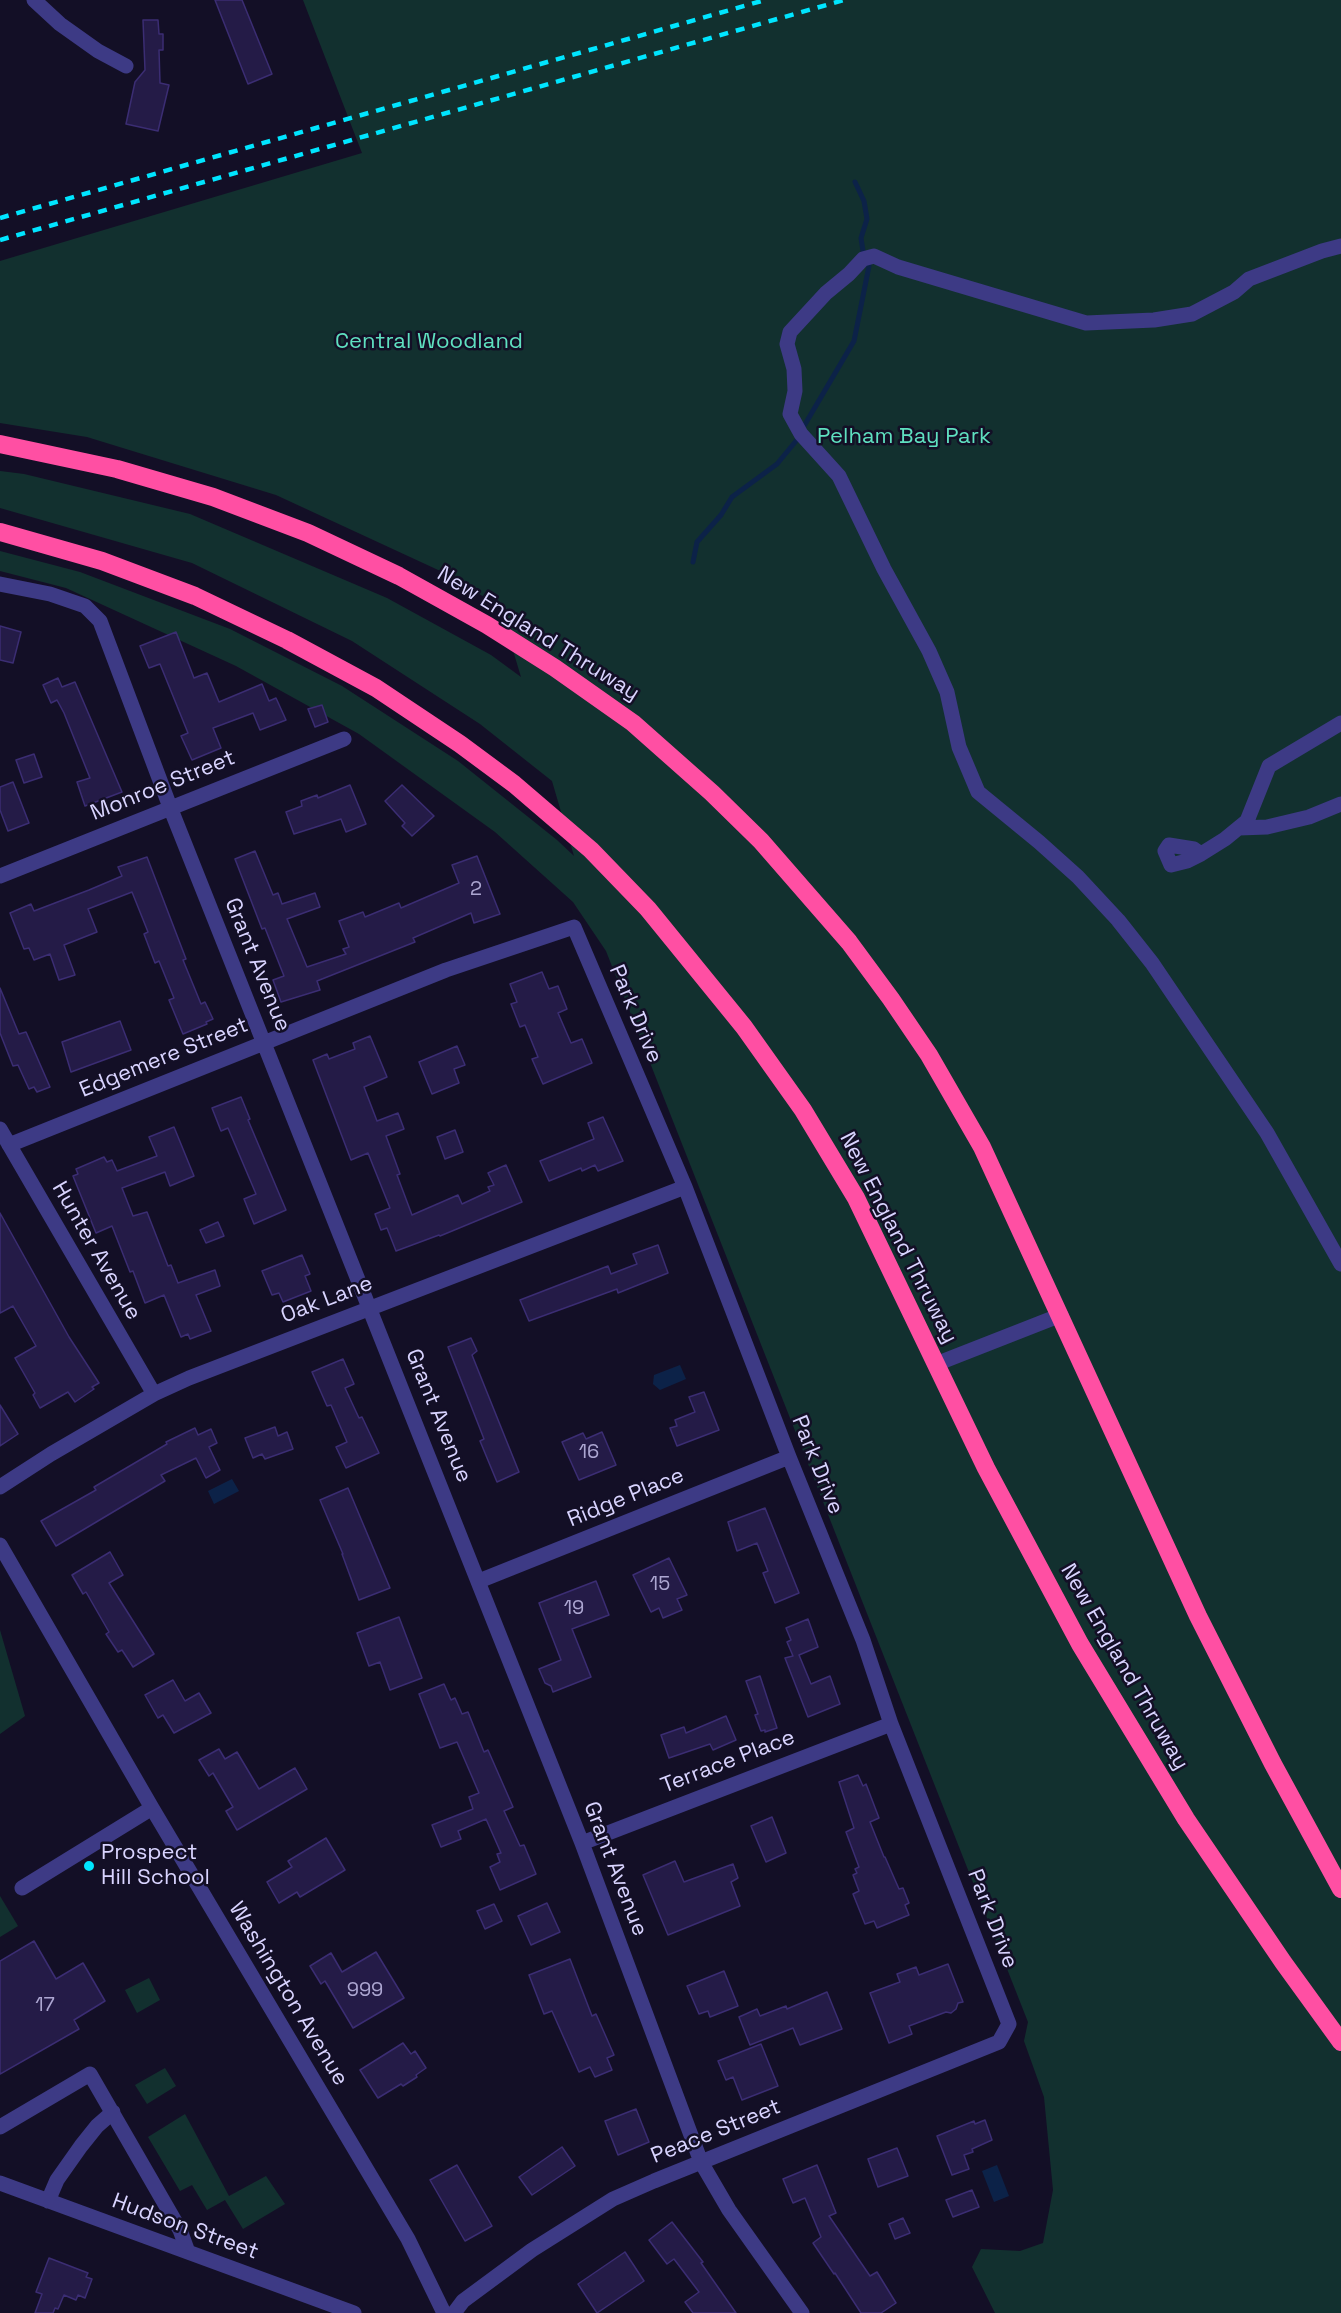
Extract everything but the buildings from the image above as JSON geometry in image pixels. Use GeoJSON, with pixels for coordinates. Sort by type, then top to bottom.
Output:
{"type":"FeatureCollection","features":[{"type":"Feature","properties":{"kind":"highway","name":"New England Thruway"},"geometry":{"type":"LineString","coordinates":[[0,444],[52,453],[149,477],[224,501],[319,538],[390,571],[468,614],[555,668],[641,729],[761,841],[849,942],[891,999],[928,1055],[982,1147],[1198,1616],[1268,1754],[1341,1889]]}},
{"type":"Feature","properties":{"kind":"highway","name":"New England Thruway"},"geometry":{"type":"LineString","coordinates":[[0,532],[69,551],[165,584],[237,615],[318,655],[376,688],[460,744],[514,784],[583,842],[662,926],[756,1043],[803,1110],[856,1198],[1034,1561],[1133,1733],[1223,1875],[1341,2042]]}},
{"type":"Feature","properties":{"kind":"street"},"geometry":{"type":"LineString","coordinates":[[34,0],[98,51],[126,66]]}},
{"type":"Feature","properties":{"kind":"street"},"geometry":{"type":"LineString","coordinates":[[1341,246],[1249,279],[1234,292],[1192,314],[1154,320],[1086,323],[898,267],[874,256],[863,259],[826,293],[790,332],[787,344],[794,369],[795,391],[790,414],[801,434],[839,476],[884,569],[929,651],[947,693],[959,747],[978,792],[1040,842],[1078,877],[1118,920],[1152,963],[1267,1133],[1341,1264]]}},
{"type":"Feature","properties":{"kind":"street","name":"Grant Avenue"},"geometry":{"type":"LineString","coordinates":[[0,584],[50,594],[85,606],[100,621],[170,807],[582,1843],[701,2162],[729,2210],[802,2313]]}},
{"type":"Feature","properties":{"kind":"street"},"geometry":{"type":"LineString","coordinates":[[1201,854],[1247,821],[1269,766],[1341,723]]}},
{"type":"Feature","properties":{"kind":"street","name":"Monroe Street"},"geometry":{"type":"LineString","coordinates":[[0,876],[344,739]]}},
{"type":"Feature","properties":{"kind":"street"},"geometry":{"type":"LineString","coordinates":[[1239,828],[1267,827],[1309,818],[1341,804]]}},
{"type":"Feature","properties":{"kind":"street","name":"Edgemere Street"},"geometry":{"type":"LineString","coordinates":[[9,1145],[446,970],[574,927]]}},
{"type":"Feature","properties":{"kind":"street","name":"Park Drive"},"geometry":{"type":"LineString","coordinates":[[574,927],[685,1186],[789,1457],[863,1640],[891,1724],[1009,2024]]}},
{"type":"Feature","properties":{"kind":"street","name":"Hunter Avenue"},"geometry":{"type":"LineString","coordinates":[[0,1129],[154,1394]]}},
{"type":"Feature","properties":{"kind":"street","name":"Oak Lane"},"geometry":{"type":"LineString","coordinates":[[0,1487],[51,1454],[154,1394],[189,1378],[685,1186]]}},
{"type":"Feature","properties":{"kind":"street"},"geometry":{"type":"LineString","coordinates":[[936,1364],[1061,1315]]}},
{"type":"Feature","properties":{"kind":"street","name":"Ridge Place"},"geometry":{"type":"LineString","coordinates":[[479,1581],[789,1457]]}},
{"type":"Feature","properties":{"kind":"street","name":"Washington Avenue"},"geometry":{"type":"LineString","coordinates":[[0,1545],[152,1808],[408,2239],[444,2313]]}},
{"type":"Feature","properties":{"kind":"street","name":"Terrace Place"},"geometry":{"type":"LineString","coordinates":[[582,1843],[891,1724]]}},
{"type":"Feature","properties":{"kind":"street"},"geometry":{"type":"LineString","coordinates":[[22,1888],[152,1808]]}},
{"type":"Feature","properties":{"kind":"street","name":"Peace Street"},"geometry":{"type":"LineString","coordinates":[[454,2313],[463,2301],[532,2250],[613,2199],[999,2042],[1009,2024]]}},
{"type":"Feature","properties":{"kind":"street"},"geometry":{"type":"LineString","coordinates":[[0,2127],[90,2074],[180,2230],[188,2252]]}},
{"type":"Feature","properties":{"kind":"street"},"geometry":{"type":"LineString","coordinates":[[48,2200],[57,2180],[81,2146],[97,2126],[113,2112]]}},
{"type":"Feature","properties":{"kind":"street","name":"Hudson Street"},"geometry":{"type":"LineString","coordinates":[[0,2183],[354,2313]]}},
{"type":"Feature","properties":{"kind":"green space","name":"Pelham Bay Park"},"geometry":{"type":"Polygon","coordinates":[[[303,0],[1341,0],[1341,2313],[995,2313],[972,2267],[981,2249],[1020,2251],[1043,2243],[1053,2190],[1044,2097],[1024,2041],[1028,2022],[606,951],[573,902],[495,832],[359,734],[236,666],[66,588],[0,571],[0,551],[80,572],[230,629],[342,686],[458,761],[574,856],[552,781],[480,724],[352,641],[192,563],[0,508],[0,471],[24,474],[190,514],[387,598],[491,655],[521,677],[500,607],[449,575],[276,495],[87,437],[0,423],[0,261],[362,153],[303,0]]]}},
{"type":"Feature","properties":{"kind":"green space"},"geometry":{"type":"Polygon","coordinates":[[[0,1630],[25,1716],[0,1734],[0,1630]]]}},
{"type":"Feature","properties":{"kind":"green space"},"geometry":{"type":"Polygon","coordinates":[[[0,1896],[18,1926],[0,1937],[0,1896]]]}},
{"type":"Feature","properties":{"kind":"green space"},"geometry":{"type":"Polygon","coordinates":[[[149,1978],[160,2000],[137,2013],[125,1990],[149,1978]]]}},
{"type":"Feature","properties":{"kind":"green space"},"geometry":{"type":"Polygon","coordinates":[[[165,2068],[176,2086],[147,2104],[135,2085],[165,2068]]]}},
{"type":"Feature","properties":{"kind":"green space"},"geometry":{"type":"Polygon","coordinates":[[[185,2114],[229,2196],[266,2176],[285,2204],[243,2229],[225,2200],[207,2210],[192,2185],[180,2191],[148,2137],[185,2114]]]}},
{"type":"Feature","properties":{"kind":"water"},"geometry":{"type":"Polygon","coordinates":[[[680,1365],[686,1379],[660,1390],[653,1384],[654,1375],[680,1365]]]}},
{"type":"Feature","properties":{"kind":"water"},"geometry":{"type":"Polygon","coordinates":[[[232,1479],[239,1491],[214,1504],[208,1491],[232,1479]]]}},
{"type":"Feature","properties":{"kind":"water"},"geometry":{"type":"Polygon","coordinates":[[[997,2165],[1009,2196],[994,2202],[982,2171],[997,2165]]]}},
{"type":"Feature","properties":{"kind":"waterway"},"geometry":{"type":"LineString","coordinates":[[855,182],[864,201],[867,219],[861,238],[863,251]]}},
{"type":"Feature","properties":{"kind":"waterway"},"geometry":{"type":"LineString","coordinates":[[804,426],[854,341],[869,266]]}},
{"type":"Feature","properties":{"kind":"waterway"},"geometry":{"type":"LineString","coordinates":[[693,562],[697,542],[721,515],[732,497],[777,464],[796,441]]}},
{"type":"Feature","properties":{"kind":"railway"},"geometry":{"type":"LineString","coordinates":[[0,218],[765,0]]}},
{"type":"Feature","properties":{"kind":"railway"},"geometry":{"type":"LineString","coordinates":[[0,240],[844,0]]}},
{"type":"Feature","properties":{"kind":"place","name":"Prospect Hill School"},"geometry":{"type":"Point","coordinates":[89,1866]}},
{"type":"Feature","properties":{"kind":"park label","name":"Central Woodland"},"geometry":{"type":"Point","coordinates":[429,342]}}]}
